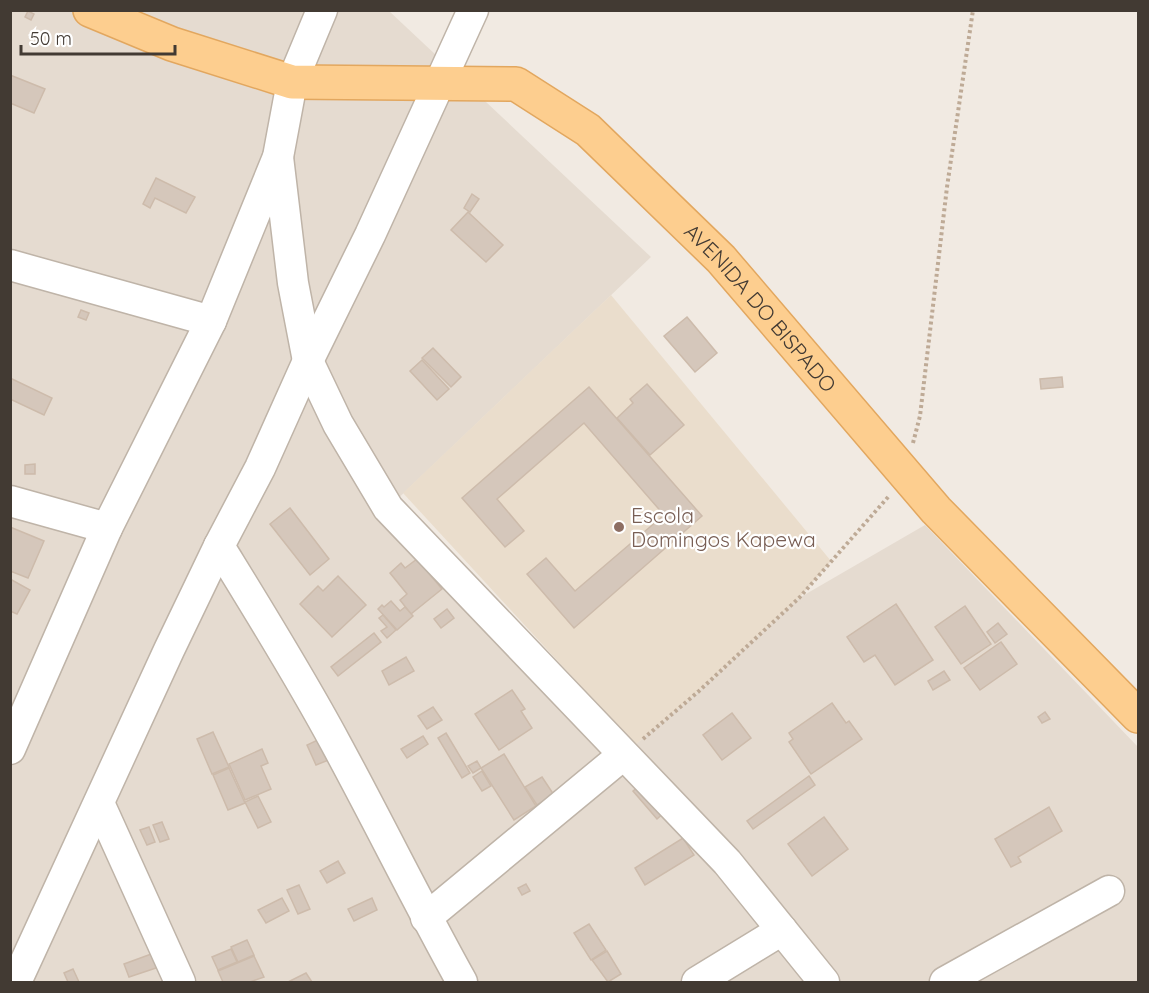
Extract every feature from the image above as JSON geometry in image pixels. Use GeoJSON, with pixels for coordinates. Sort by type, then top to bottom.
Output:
{"type":"FeatureCollection","features":[{"type":"Feature","properties":{"kind":"main road","name":"AVENIDA DO BISPADO"},"geometry":{"type":"LineString","coordinates":[[90,10],[172,44],[292,82],[516,84],[588,130],[721,259],[936,510],[1138,716]]}},
{"type":"Feature","properties":{"kind":"street"},"geometry":{"type":"LineString","coordinates":[[10,749],[107,528],[211,321],[278,157],[292,82],[322,10]]}},
{"type":"Feature","properties":{"kind":"street"},"geometry":{"type":"LineString","coordinates":[[16,982],[219,546],[260,468],[308,361],[370,235],[473,10]]}},
{"type":"Feature","properties":{"kind":"street"},"geometry":{"type":"LineString","coordinates":[[278,157],[293,283],[308,361],[338,424],[388,508],[727,862],[824,982]]}},
{"type":"Feature","properties":{"kind":"street"},"geometry":{"type":"LineString","coordinates":[[12,269],[211,321]]}},
{"type":"Feature","properties":{"kind":"street"},"geometry":{"type":"LineString","coordinates":[[10,501],[107,528]]}},
{"type":"Feature","properties":{"kind":"street"},"geometry":{"type":"LineString","coordinates":[[219,546],[330,732],[426,918],[462,982]]}},
{"type":"Feature","properties":{"kind":"street"},"geometry":{"type":"LineString","coordinates":[[426,918],[623,755]]}},
{"type":"Feature","properties":{"kind":"street"},"geometry":{"type":"LineString","coordinates":[[99,803],[180,982]]}},
{"type":"Feature","properties":{"kind":"street"},"geometry":{"type":"LineString","coordinates":[[945,982],[1109,891]]}},
{"type":"Feature","properties":{"kind":"street"},"geometry":{"type":"LineString","coordinates":[[696,982],[782,930]]}},
{"type":"Feature","properties":{"kind":"shaded area"},"geometry":{"type":"Polygon","coordinates":[[[10,11],[389,11],[651,257],[388,508],[623,755],[699,691],[799,598],[925,525],[1138,747],[1138,982],[11,982],[10,11]]]}},
{"type":"Feature","properties":{"kind":"shaded area","name":"Escola Domingos Kapewa"},"geometry":{"type":"Polygon","coordinates":[[[611,295],[831,561],[799,598],[699,691],[635,745],[403,493],[611,295]]]}},
{"type":"Feature","properties":{"kind":"building"},"geometry":{"type":"Polygon","coordinates":[[[28,11],[34,14],[31,20],[25,17],[28,11]]]}},
{"type":"Feature","properties":{"kind":"building"},"geometry":{"type":"Polygon","coordinates":[[[10,75],[45,89],[34,113],[10,103],[10,75]]]}},
{"type":"Feature","properties":{"kind":"building"},"geometry":{"type":"Polygon","coordinates":[[[156,178],[195,197],[186,213],[155,198],[150,208],[143,204],[156,178]]]}},
{"type":"Feature","properties":{"kind":"building"},"geometry":{"type":"Polygon","coordinates":[[[472,194],[479,199],[470,212],[464,208],[472,194]]]}},
{"type":"Feature","properties":{"kind":"building"},"geometry":{"type":"Polygon","coordinates":[[[468,212],[503,245],[486,262],[451,230],[468,212]]]}},
{"type":"Feature","properties":{"kind":"building"},"geometry":{"type":"Polygon","coordinates":[[[81,310],[89,313],[86,320],[78,317],[81,310]]]}},
{"type":"Feature","properties":{"kind":"building"},"geometry":{"type":"Polygon","coordinates":[[[687,317],[717,353],[695,372],[664,336],[687,317]]]}},
{"type":"Feature","properties":{"kind":"building"},"geometry":{"type":"Polygon","coordinates":[[[433,348],[461,377],[451,387],[422,358],[433,348]]]}},
{"type":"Feature","properties":{"kind":"building"},"geometry":{"type":"Polygon","coordinates":[[[422,360],[449,389],[437,400],[410,371],[422,360]]]}},
{"type":"Feature","properties":{"kind":"building"},"geometry":{"type":"Polygon","coordinates":[[[1062,377],[1063,387],[1041,389],[1040,379],[1062,377]]]}},
{"type":"Feature","properties":{"kind":"building"},"geometry":{"type":"Polygon","coordinates":[[[10,378],[52,398],[44,415],[10,399],[10,378]]]}},
{"type":"Feature","properties":{"kind":"building"},"geometry":{"type":"Polygon","coordinates":[[[647,384],[684,425],[650,455],[617,418],[633,403],[630,399],[647,384]]]}},
{"type":"Feature","properties":{"kind":"building"},"geometry":{"type":"Polygon","coordinates":[[[589,387],[702,516],[574,628],[527,574],[546,558],[575,591],[664,515],[584,423],[497,499],[524,531],[505,547],[462,498],[589,387]]]}},
{"type":"Feature","properties":{"kind":"building"},"geometry":{"type":"Polygon","coordinates":[[[35,464],[35,474],[25,474],[25,465],[35,464]]]}},
{"type":"Feature","properties":{"kind":"building"},"geometry":{"type":"Polygon","coordinates":[[[290,508],[329,559],[310,575],[270,524],[290,508]]]}},
{"type":"Feature","properties":{"kind":"building"},"geometry":{"type":"Polygon","coordinates":[[[10,527],[44,541],[28,578],[10,571],[10,527]]]}},
{"type":"Feature","properties":{"kind":"building"},"geometry":{"type":"Polygon","coordinates":[[[417,559],[442,589],[411,614],[400,600],[407,594],[390,573],[401,563],[405,568],[417,559]]]}},
{"type":"Feature","properties":{"kind":"building"},"geometry":{"type":"Polygon","coordinates":[[[338,576],[366,605],[332,637],[300,604],[318,586],[323,591],[338,576]]]}},
{"type":"Feature","properties":{"kind":"building"},"geometry":{"type":"Polygon","coordinates":[[[10,579],[30,590],[17,614],[10,611],[10,579]]]}},
{"type":"Feature","properties":{"kind":"building"},"geometry":{"type":"Polygon","coordinates":[[[391,601],[400,611],[405,607],[413,616],[397,630],[378,609],[391,601]]]}},
{"type":"Feature","properties":{"kind":"building"},"geometry":{"type":"Polygon","coordinates":[[[896,604],[933,660],[895,685],[875,655],[864,662],[847,637],[896,604]]]}},
{"type":"Feature","properties":{"kind":"building"},"geometry":{"type":"Polygon","coordinates":[[[965,606],[991,644],[961,664],[935,627],[965,606]]]}},
{"type":"Feature","properties":{"kind":"building"},"geometry":{"type":"Polygon","coordinates":[[[447,609],[454,618],[441,628],[434,619],[447,609]]]}},
{"type":"Feature","properties":{"kind":"building"},"geometry":{"type":"Polygon","coordinates":[[[383,615],[396,630],[387,638],[381,631],[387,627],[379,618],[383,615]]]}},
{"type":"Feature","properties":{"kind":"building"},"geometry":{"type":"Polygon","coordinates":[[[998,623],[1007,634],[995,643],[987,632],[998,623]]]}},
{"type":"Feature","properties":{"kind":"building"},"geometry":{"type":"Polygon","coordinates":[[[374,633],[381,642],[338,676],[331,667],[374,633]]]}},
{"type":"Feature","properties":{"kind":"building"},"geometry":{"type":"Polygon","coordinates":[[[1001,642],[1017,664],[980,690],[964,668],[1001,642]]]}},
{"type":"Feature","properties":{"kind":"building"},"geometry":{"type":"Polygon","coordinates":[[[406,657],[414,671],[389,685],[382,671],[406,657]]]}},
{"type":"Feature","properties":{"kind":"building"},"geometry":{"type":"Polygon","coordinates":[[[944,671],[950,680],[933,690],[928,681],[944,671]]]}},
{"type":"Feature","properties":{"kind":"building"},"geometry":{"type":"Polygon","coordinates":[[[512,690],[525,709],[521,711],[532,728],[499,750],[475,714],[512,690]]]}},
{"type":"Feature","properties":{"kind":"building"},"geometry":{"type":"Polygon","coordinates":[[[832,703],[846,723],[849,721],[862,739],[811,774],[789,742],[793,739],[789,733],[832,703]]]}},
{"type":"Feature","properties":{"kind":"building"},"geometry":{"type":"Polygon","coordinates":[[[433,707],[442,720],[427,729],[418,716],[433,707]]]}},
{"type":"Feature","properties":{"kind":"building"},"geometry":{"type":"Polygon","coordinates":[[[1045,712],[1050,719],[1042,723],[1038,717],[1045,712]]]}},
{"type":"Feature","properties":{"kind":"building"},"geometry":{"type":"Polygon","coordinates":[[[732,713],[751,738],[722,760],[703,735],[732,713]]]}},
{"type":"Feature","properties":{"kind":"building"},"geometry":{"type":"Polygon","coordinates":[[[213,732],[229,767],[212,774],[197,739],[213,732]]]}},
{"type":"Feature","properties":{"kind":"building"},"geometry":{"type":"Polygon","coordinates":[[[446,733],[470,773],[462,778],[438,738],[446,733]]]}},
{"type":"Feature","properties":{"kind":"building"},"geometry":{"type":"Polygon","coordinates":[[[423,736],[428,744],[407,758],[401,749],[423,736]]]}},
{"type":"Feature","properties":{"kind":"building"},"geometry":{"type":"Polygon","coordinates":[[[322,738],[331,759],[316,765],[307,745],[322,738]]]}},
{"type":"Feature","properties":{"kind":"building"},"geometry":{"type":"Polygon","coordinates":[[[262,749],[268,763],[261,766],[271,789],[245,800],[229,764],[262,749]]]}},
{"type":"Feature","properties":{"kind":"building"},"geometry":{"type":"Polygon","coordinates":[[[504,754],[536,806],[514,820],[481,768],[504,754]]]}},
{"type":"Feature","properties":{"kind":"building"},"geometry":{"type":"Polygon","coordinates":[[[477,761],[481,768],[473,773],[468,766],[477,761]]]}},
{"type":"Feature","properties":{"kind":"building"},"geometry":{"type":"Polygon","coordinates":[[[229,768],[245,803],[228,810],[213,775],[229,768]]]}},
{"type":"Feature","properties":{"kind":"building"},"geometry":{"type":"Polygon","coordinates":[[[482,771],[491,786],[482,791],[473,777],[482,771]]]}},
{"type":"Feature","properties":{"kind":"building"},"geometry":{"type":"Polygon","coordinates":[[[809,776],[815,785],[753,829],[747,821],[809,776]]]}},
{"type":"Feature","properties":{"kind":"building"},"geometry":{"type":"Polygon","coordinates":[[[542,777],[554,795],[537,805],[525,787],[542,777]]]}},
{"type":"Feature","properties":{"kind":"building"},"geometry":{"type":"Polygon","coordinates":[[[642,784],[665,812],[657,819],[633,791],[642,784]]]}},
{"type":"Feature","properties":{"kind":"building"},"geometry":{"type":"Polygon","coordinates":[[[258,796],[271,822],[258,828],[245,802],[258,796]]]}},
{"type":"Feature","properties":{"kind":"building"},"geometry":{"type":"Polygon","coordinates":[[[1049,807],[1062,831],[1018,857],[1021,862],[1011,867],[995,839],[1049,807]]]}},
{"type":"Feature","properties":{"kind":"building"},"geometry":{"type":"Polygon","coordinates":[[[824,817],[848,849],[812,876],[788,844],[824,817]]]}},
{"type":"Feature","properties":{"kind":"building"},"geometry":{"type":"Polygon","coordinates":[[[162,822],[169,839],[160,842],[153,825],[162,822]]]}},
{"type":"Feature","properties":{"kind":"building"},"geometry":{"type":"Polygon","coordinates":[[[149,827],[155,842],[147,845],[140,830],[149,827]]]}},
{"type":"Feature","properties":{"kind":"building"},"geometry":{"type":"Polygon","coordinates":[[[683,838],[694,855],[645,885],[635,868],[683,838]]]}},
{"type":"Feature","properties":{"kind":"building"},"geometry":{"type":"Polygon","coordinates":[[[338,861],[345,873],[327,883],[320,871],[338,861]]]}},
{"type":"Feature","properties":{"kind":"building"},"geometry":{"type":"Polygon","coordinates":[[[526,884],[530,891],[522,895],[518,888],[526,884]]]}},
{"type":"Feature","properties":{"kind":"building"},"geometry":{"type":"Polygon","coordinates":[[[299,885],[310,909],[298,914],[287,890],[299,885]]]}},
{"type":"Feature","properties":{"kind":"building"},"geometry":{"type":"Polygon","coordinates":[[[282,898],[289,911],[266,923],[258,910],[282,898]]]}},
{"type":"Feature","properties":{"kind":"building"},"geometry":{"type":"Polygon","coordinates":[[[372,898],[377,910],[354,921],[348,909],[372,898]]]}},
{"type":"Feature","properties":{"kind":"building"},"geometry":{"type":"Polygon","coordinates":[[[589,924],[606,950],[591,960],[574,933],[589,924]]]}},
{"type":"Feature","properties":{"kind":"building"},"geometry":{"type":"Polygon","coordinates":[[[247,940],[254,955],[238,962],[231,947],[247,940]]]}},
{"type":"Feature","properties":{"kind":"building"},"geometry":{"type":"Polygon","coordinates":[[[231,949],[237,962],[218,970],[212,957],[231,949]]]}},
{"type":"Feature","properties":{"kind":"building"},"geometry":{"type":"Polygon","coordinates":[[[607,951],[621,974],[608,982],[592,960],[607,951]]]}},
{"type":"Feature","properties":{"kind":"building"},"geometry":{"type":"Polygon","coordinates":[[[154,953],[159,967],[129,977],[124,964],[154,953]]]}},
{"type":"Feature","properties":{"kind":"building"},"geometry":{"type":"Polygon","coordinates":[[[254,956],[264,977],[250,982],[223,982],[218,971],[254,956]]]}},
{"type":"Feature","properties":{"kind":"building"},"geometry":{"type":"Polygon","coordinates":[[[73,969],[79,982],[68,982],[64,973],[73,969]]]}},
{"type":"Feature","properties":{"kind":"building"},"geometry":{"type":"Polygon","coordinates":[[[306,973],[312,982],[288,982],[306,973]]]}},
{"type":"Feature","properties":{"kind":"place","name":"Escola Domingos Kapewa"},"geometry":{"type":"Point","coordinates":[619,527]}}]}
